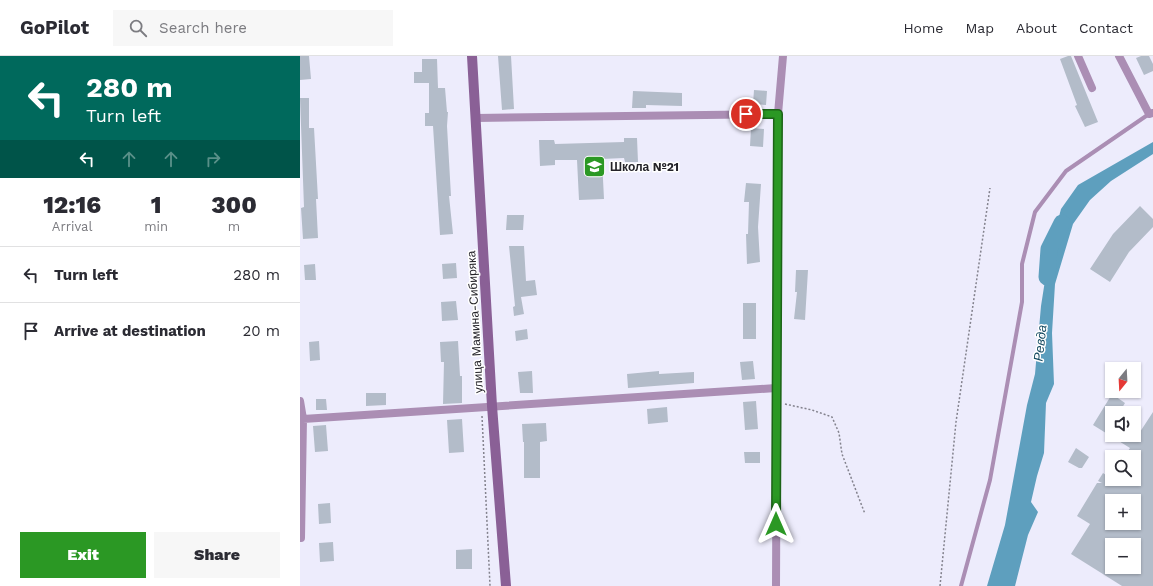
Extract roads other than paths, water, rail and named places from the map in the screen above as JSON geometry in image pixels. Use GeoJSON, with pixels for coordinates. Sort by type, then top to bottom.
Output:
{"type":"FeatureCollection","features":[{"type":"Feature","properties":{"kind":"street","name":"улица Мамина-Сибиряка"},"geometry":{"type":"LineString","coordinates":[[472,56],[492,406],[506,586]]}},
{"type":"Feature","properties":{"kind":"street"},"geometry":{"type":"LineString","coordinates":[[776,586],[778,114],[783,56]]}},
{"type":"Feature","properties":{"kind":"street"},"geometry":{"type":"LineString","coordinates":[[1078,56],[1092,88]]}},
{"type":"Feature","properties":{"kind":"street"},"geometry":{"type":"LineString","coordinates":[[1119,56],[1151,113]]}},
{"type":"Feature","properties":{"kind":"street"},"geometry":{"type":"LineString","coordinates":[[476,118],[778,114]]}},
{"type":"Feature","properties":{"kind":"street"},"geometry":{"type":"LineString","coordinates":[[303,419],[776,388]]}},
{"type":"Feature","properties":{"kind":"street"},"geometry":{"type":"LineString","coordinates":[[300,401],[303,419],[301,538]]}},
{"type":"Feature","properties":{"kind":"lane"},"geometry":{"type":"LineString","coordinates":[[961,586],[990,480],[1022,302],[1022,264],[1035,212],[1066,171],[1151,113]]}},
{"type":"Feature","properties":{"kind":"water"},"geometry":{"type":"Polygon","coordinates":[[[1153,142],[1153,154],[1111,181],[1090,200],[1073,224],[1055,284],[1052,333],[1054,384],[1046,403],[1044,453],[1031,502],[1038,512],[1028,535],[1015,586],[987,586],[1005,525],[1027,405],[1035,374],[1041,306],[1049,255],[1061,209],[1078,185],[1153,142]]]}},
{"type":"Feature","properties":{"kind":"waterway","name":"Ревда"},"geometry":{"type":"LineString","coordinates":[[1047,277],[1049,249],[1062,223]]}},
{"type":"Feature","properties":{"kind":"place","name":"Школа №21"},"geometry":{"type":"Point","coordinates":[595,167]}}]}
